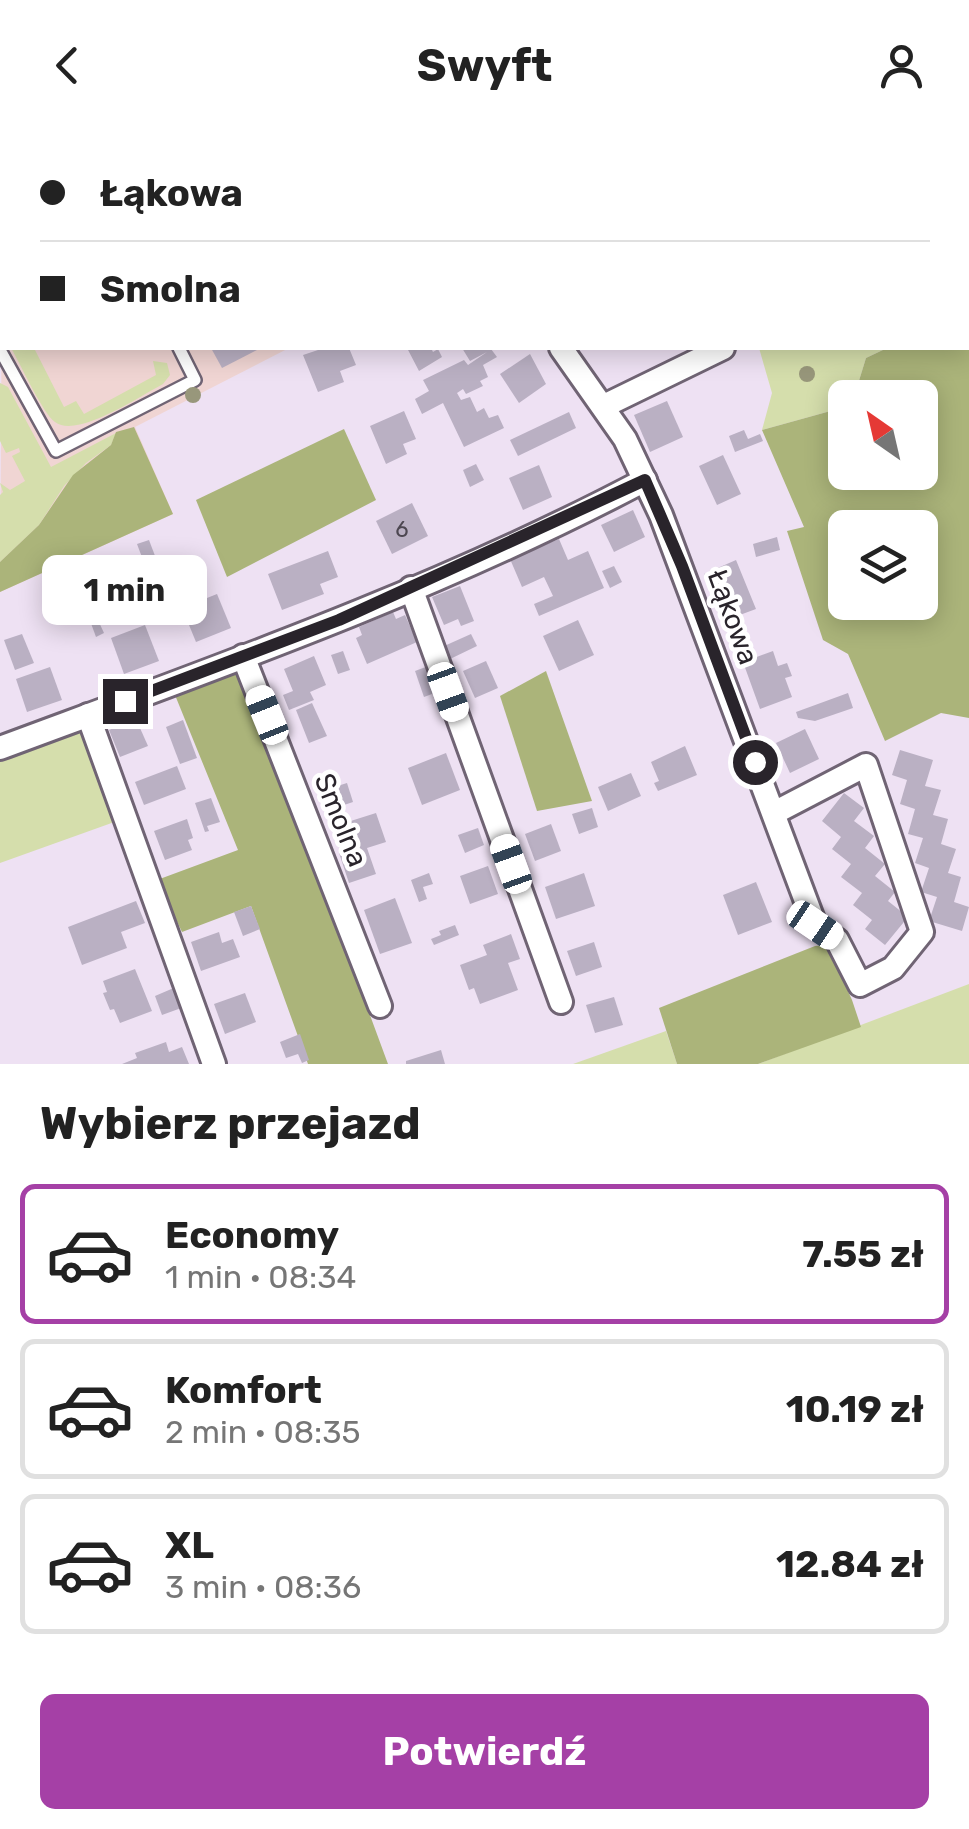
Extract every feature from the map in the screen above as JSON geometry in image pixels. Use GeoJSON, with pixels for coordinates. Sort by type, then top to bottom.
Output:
{"type":"FeatureCollection","features":[{"type":"Feature","properties":{"kind":"street","name":"Łąkowa"},"geometry":{"type":"LineString","coordinates":[[562,350],[604,406],[645,480],[682,566],[815,925],[837,940],[860,986],[894,968],[922,932],[866,765],[774,812]]}},
{"type":"Feature","properties":{"kind":"street"},"geometry":{"type":"LineString","coordinates":[[604,406],[720,350]]}},
{"type":"Feature","properties":{"kind":"street"},"geometry":{"type":"LineString","coordinates":[[0,748],[411,588],[645,480]]}},
{"type":"Feature","properties":{"kind":"street"},"geometry":{"type":"LineString","coordinates":[[411,588],[561,1002]]}},
{"type":"Feature","properties":{"kind":"street","name":"Smolna"},"geometry":{"type":"LineString","coordinates":[[243,656],[380,1006]]}},
{"type":"Feature","properties":{"kind":"street"},"geometry":{"type":"LineString","coordinates":[[88,715],[214,1064]]}},
{"type":"Feature","properties":{"kind":"lane"},"geometry":{"type":"LineString","coordinates":[[0,350],[3,364],[56,451],[195,380],[180,350]]}},
{"type":"Feature","properties":{"kind":"shaded area"},"geometry":{"type":"Polygon","coordinates":[[[1,350],[285,350],[135,427],[173,514],[0,592],[1,350]]]}},
{"type":"Feature","properties":{"kind":"green space"},"geometry":{"type":"Polygon","coordinates":[[[12,350],[35,350],[64,407],[76,401],[84,414],[156,375],[153,361],[167,363],[170,375],[163,384],[93,421],[65,426],[55,422],[12,350]]]}},
{"type":"Feature","properties":{"kind":"green space"},"geometry":{"type":"Polygon","coordinates":[[[760,350],[883,350],[866,358],[859,380],[828,380],[828,412],[762,430],[772,393],[760,350]]]}},
{"type":"Feature","properties":{"kind":"green space"},"geometry":{"type":"Polygon","coordinates":[[[883,350],[969,350],[969,718],[941,713],[885,741],[848,654],[823,640],[787,531],[804,527],[762,430],[828,412],[828,490],[938,490],[938,380],[859,380],[866,358],[883,350]]]}},
{"type":"Feature","properties":{"kind":"green space"},"geometry":{"type":"Polygon","coordinates":[[[0,383],[8,387],[51,467],[116,433],[111,445],[64,486],[39,525],[0,562],[0,483],[10,490],[25,481],[12,456],[20,452],[19,448],[6,453],[0,441],[0,383]]]}},
{"type":"Feature","properties":{"kind":"green space"},"geometry":{"type":"Polygon","coordinates":[[[134,427],[173,514],[0,592],[0,562],[39,525],[73,475],[111,445],[116,432],[134,427]]]}},
{"type":"Feature","properties":{"kind":"green space"},"geometry":{"type":"Polygon","coordinates":[[[344,429],[376,500],[227,577],[196,500],[344,429]]]}},
{"type":"Feature","properties":{"kind":"green space"},"geometry":{"type":"Polygon","coordinates":[[[242,668],[388,1064],[308,1064],[251,906],[182,932],[157,880],[238,850],[175,695],[242,668]]]}},
{"type":"Feature","properties":{"kind":"green space"},"geometry":{"type":"Polygon","coordinates":[[[546,671],[592,801],[537,811],[500,696],[546,671]]]}},
{"type":"Feature","properties":{"kind":"green space"},"geometry":{"type":"Polygon","coordinates":[[[87,730],[120,820],[0,863],[0,762],[87,730]]]}},
{"type":"Feature","properties":{"kind":"green space"},"geometry":{"type":"Polygon","coordinates":[[[827,945],[861,1027],[758,1064],[677,1064],[659,1008],[815,946],[827,945]]]}},
{"type":"Feature","properties":{"kind":"green space"},"geometry":{"type":"Polygon","coordinates":[[[969,984],[969,1064],[758,1064],[969,984]]]}},
{"type":"Feature","properties":{"kind":"green space"},"geometry":{"type":"Polygon","coordinates":[[[666,1031],[677,1064],[573,1064],[666,1031]]]}},
{"type":"Feature","properties":{"kind":"building"},"geometry":{"type":"Polygon","coordinates":[[[212,350],[257,350],[222,368],[212,350]]]}},
{"type":"Feature","properties":{"kind":"building"},"geometry":{"type":"Polygon","coordinates":[[[318,350],[350,350],[356,365],[340,371],[344,382],[318,392],[303,355],[318,350]]]}},
{"type":"Feature","properties":{"kind":"building"},"geometry":{"type":"Polygon","coordinates":[[[408,350],[438,350],[442,357],[419,371],[408,350]]]}},
{"type":"Feature","properties":{"kind":"building"},"geometry":{"type":"Polygon","coordinates":[[[463,350],[492,350],[497,357],[483,365],[488,377],[480,381],[483,386],[466,394],[463,389],[457,393],[461,400],[470,397],[477,412],[484,408],[489,418],[498,415],[504,428],[464,447],[443,403],[422,414],[415,399],[429,391],[423,380],[464,360],[468,365],[487,352],[470,361],[463,350]]]}},
{"type":"Feature","properties":{"kind":"building"},"geometry":{"type":"Polygon","coordinates":[[[530,354],[546,384],[519,403],[500,374],[530,354]]]}},
{"type":"Feature","properties":{"kind":"building"},"geometry":{"type":"Polygon","coordinates":[[[667,401],[683,437],[650,452],[634,415],[667,401]]]}},
{"type":"Feature","properties":{"kind":"building"},"geometry":{"type":"Polygon","coordinates":[[[404,411],[416,439],[403,444],[407,454],[386,464],[370,426],[404,411]]]}},
{"type":"Feature","properties":{"kind":"building"},"geometry":{"type":"Polygon","coordinates":[[[569,412],[576,428],[518,456],[510,440],[569,412]]]}},
{"type":"Feature","properties":{"kind":"building"},"geometry":{"type":"Polygon","coordinates":[[[744,430],[748,439],[760,434],[763,441],[735,452],[729,436],[744,430]]]}},
{"type":"Feature","properties":{"kind":"building"},"geometry":{"type":"Polygon","coordinates":[[[723,455],[741,494],[717,505],[699,466],[723,455]]]}},
{"type":"Feature","properties":{"kind":"building"},"geometry":{"type":"Polygon","coordinates":[[[476,464],[484,480],[470,487],[463,470],[476,464]]]}},
{"type":"Feature","properties":{"kind":"building"},"geometry":{"type":"Polygon","coordinates":[[[539,465],[552,497],[523,510],[509,478],[539,465]]]}},
{"type":"Feature","properties":{"kind":"building"},"geometry":{"type":"Polygon","coordinates":[[[412,503],[428,536],[392,554],[376,521],[412,503]]]}},
{"type":"Feature","properties":{"kind":"building"},"geometry":{"type":"Polygon","coordinates":[[[633,510],[645,537],[614,552],[601,525],[633,510]]]}},
{"type":"Feature","properties":{"kind":"building"},"geometry":{"type":"Polygon","coordinates":[[[777,537],[780,550],[756,557],[753,544],[777,537]]]}},
{"type":"Feature","properties":{"kind":"building"},"geometry":{"type":"Polygon","coordinates":[[[559,539],[568,560],[588,551],[604,588],[539,616],[534,604],[553,596],[544,577],[522,587],[510,559],[559,539]]]}},
{"type":"Feature","properties":{"kind":"building"},"geometry":{"type":"Polygon","coordinates":[[[149,540],[163,577],[151,581],[137,544],[149,540]]]}},
{"type":"Feature","properties":{"kind":"building"},"geometry":{"type":"Polygon","coordinates":[[[328,551],[338,577],[320,584],[324,594],[282,610],[268,574],[328,551]]]}},
{"type":"Feature","properties":{"kind":"building"},"geometry":{"type":"Polygon","coordinates":[[[736,560],[756,609],[737,616],[730,602],[719,607],[704,574],[736,560]]]}},
{"type":"Feature","properties":{"kind":"building"},"geometry":{"type":"Polygon","coordinates":[[[614,566],[622,582],[610,588],[602,571],[614,566]]]}},
{"type":"Feature","properties":{"kind":"building"},"geometry":{"type":"Polygon","coordinates":[[[460,586],[474,621],[461,626],[458,619],[444,625],[432,597],[460,586]]]}},
{"type":"Feature","properties":{"kind":"building"},"geometry":{"type":"Polygon","coordinates":[[[217,594],[231,628],[196,642],[182,608],[217,594]]]}},
{"type":"Feature","properties":{"kind":"building"},"geometry":{"type":"Polygon","coordinates":[[[91,605],[104,633],[96,637],[85,607],[91,605]]]}},
{"type":"Feature","properties":{"kind":"building"},"geometry":{"type":"Polygon","coordinates":[[[393,612],[396,619],[405,615],[417,642],[367,664],[356,638],[362,635],[359,627],[393,612]]]}},
{"type":"Feature","properties":{"kind":"building"},"geometry":{"type":"Polygon","coordinates":[[[578,620],[594,655],[559,671],[543,636],[578,620]]]}},
{"type":"Feature","properties":{"kind":"building"},"geometry":{"type":"Polygon","coordinates":[[[145,625],[159,661],[124,674],[111,638],[145,625]]]}},
{"type":"Feature","properties":{"kind":"building"},"geometry":{"type":"Polygon","coordinates":[[[22,634],[34,663],[15,670],[4,640],[22,634]]]}},
{"type":"Feature","properties":{"kind":"building"},"geometry":{"type":"Polygon","coordinates":[[[471,634],[477,646],[448,660],[442,647],[471,634]]]}},
{"type":"Feature","properties":{"kind":"building"},"geometry":{"type":"Polygon","coordinates":[[[343,651],[350,670],[338,674],[331,655],[343,651]]]}},
{"type":"Feature","properties":{"kind":"building"},"geometry":{"type":"Polygon","coordinates":[[[773,651],[778,666],[787,663],[792,676],[785,678],[792,697],[760,709],[743,662],[773,651]]]}},
{"type":"Feature","properties":{"kind":"building"},"geometry":{"type":"Polygon","coordinates":[[[314,656],[326,685],[310,692],[314,700],[289,710],[283,695],[293,691],[284,669],[314,656]]]}},
{"type":"Feature","properties":{"kind":"building"},"geometry":{"type":"Polygon","coordinates":[[[486,661],[498,688],[475,698],[463,671],[486,661]]]}},
{"type":"Feature","properties":{"kind":"building"},"geometry":{"type":"Polygon","coordinates":[[[431,665],[440,691],[424,697],[415,671],[431,665]]]}},
{"type":"Feature","properties":{"kind":"building"},"geometry":{"type":"Polygon","coordinates":[[[50,667],[62,700],[27,712],[16,679],[50,667]]]}},
{"type":"Feature","properties":{"kind":"building"},"geometry":{"type":"Polygon","coordinates":[[[848,693],[853,708],[815,721],[798,718],[796,712],[848,693]]]}},
{"type":"Feature","properties":{"kind":"building"},"geometry":{"type":"Polygon","coordinates":[[[312,703],[327,736],[309,743],[296,710],[312,703]]]}},
{"type":"Feature","properties":{"kind":"building"},"geometry":{"type":"Polygon","coordinates":[[[136,719],[148,746],[120,757],[109,730],[136,719]]]}},
{"type":"Feature","properties":{"kind":"building"},"geometry":{"type":"Polygon","coordinates":[[[183,720],[197,758],[180,764],[166,727],[183,720]]]}},
{"type":"Feature","properties":{"kind":"building"},"geometry":{"type":"Polygon","coordinates":[[[805,729],[819,759],[790,773],[776,743],[805,729]]]}},
{"type":"Feature","properties":{"kind":"building"},"geometry":{"type":"Polygon","coordinates":[[[685,746],[697,775],[658,791],[654,783],[659,781],[651,762],[685,746]]]}},
{"type":"Feature","properties":{"kind":"building"},"geometry":{"type":"Polygon","coordinates":[[[900,750],[933,760],[925,786],[941,790],[933,815],[948,819],[941,844],[956,849],[948,873],[961,877],[954,902],[969,907],[962,931],[929,921],[937,897],[921,892],[929,868],[915,863],[923,838],[908,834],[915,809],[900,804],[907,780],[892,775],[900,750]]]}},
{"type":"Feature","properties":{"kind":"building"},"geometry":{"type":"Polygon","coordinates":[[[446,753],[460,790],[422,805],[408,768],[446,753]]]}},
{"type":"Feature","properties":{"kind":"building"},"geometry":{"type":"Polygon","coordinates":[[[177,766],[186,789],[144,805],[135,782],[177,766]]]}},
{"type":"Feature","properties":{"kind":"building"},"geometry":{"type":"Polygon","coordinates":[[[631,773],[641,796],[608,811],[598,787],[631,773]]]}},
{"type":"Feature","properties":{"kind":"building"},"geometry":{"type":"Polygon","coordinates":[[[347,783],[353,802],[335,808],[328,789],[347,783]]]}},
{"type":"Feature","properties":{"kind":"building"},"geometry":{"type":"Polygon","coordinates":[[[844,793],[864,808],[854,821],[874,836],[865,848],[885,864],[875,876],[895,892],[888,901],[908,917],[885,945],[865,929],[872,920],[853,905],[862,893],[841,877],[851,864],[832,849],[841,837],[822,821],[844,793]]]}},
{"type":"Feature","properties":{"kind":"building"},"geometry":{"type":"Polygon","coordinates":[[[211,798],[220,822],[207,826],[209,831],[205,832],[195,803],[211,798]]]}},
{"type":"Feature","properties":{"kind":"building"},"geometry":{"type":"Polygon","coordinates":[[[592,808],[598,827],[579,834],[572,814],[592,808]]]}},
{"type":"Feature","properties":{"kind":"building"},"geometry":{"type":"Polygon","coordinates":[[[376,813],[386,842],[367,848],[376,874],[349,883],[339,853],[347,851],[338,825],[376,813]]]}},
{"type":"Feature","properties":{"kind":"building"},"geometry":{"type":"Polygon","coordinates":[[[187,819],[192,850],[165,860],[154,831],[187,819]]]}},
{"type":"Feature","properties":{"kind":"building"},"geometry":{"type":"Polygon","coordinates":[[[551,824],[561,851],[535,861],[525,834],[551,824]]]}},
{"type":"Feature","properties":{"kind":"building"},"geometry":{"type":"Polygon","coordinates":[[[478,828],[484,845],[465,853],[458,835],[478,828]]]}},
{"type":"Feature","properties":{"kind":"building"},"geometry":{"type":"Polygon","coordinates":[[[488,866],[498,894],[470,904],[460,876],[488,866]]]}},
{"type":"Feature","properties":{"kind":"building"},"geometry":{"type":"Polygon","coordinates":[[[429,873],[433,884],[423,887],[427,899],[419,902],[411,880],[429,873]]]}},
{"type":"Feature","properties":{"kind":"building"},"geometry":{"type":"Polygon","coordinates":[[[584,873],[595,906],[556,919],[545,887],[584,873]]]}},
{"type":"Feature","properties":{"kind":"building"},"geometry":{"type":"Polygon","coordinates":[[[756,882],[772,922],[738,935],[723,895],[756,882]]]}},
{"type":"Feature","properties":{"kind":"building"},"geometry":{"type":"Polygon","coordinates":[[[395,898],[412,943],[380,954],[364,910],[395,898]]]}},
{"type":"Feature","properties":{"kind":"building"},"geometry":{"type":"Polygon","coordinates":[[[136,901],[145,923],[121,932],[127,948],[82,965],[68,927],[136,901]]]}},
{"type":"Feature","properties":{"kind":"building"},"geometry":{"type":"Polygon","coordinates":[[[251,906],[260,929],[243,936],[234,912],[251,906]]]}},
{"type":"Feature","properties":{"kind":"building"},"geometry":{"type":"Polygon","coordinates":[[[455,925],[459,935],[434,945],[431,939],[441,935],[439,931],[455,925]]]}},
{"type":"Feature","properties":{"kind":"building"},"geometry":{"type":"Polygon","coordinates":[[[219,932],[222,943],[233,939],[240,957],[201,971],[191,942],[219,932]]]}},
{"type":"Feature","properties":{"kind":"building"},"geometry":{"type":"Polygon","coordinates":[[[511,934],[520,959],[508,963],[518,990],[480,1004],[474,988],[469,990],[460,965],[487,955],[483,945],[511,934]]]}},
{"type":"Feature","properties":{"kind":"building"},"geometry":{"type":"Polygon","coordinates":[[[594,942],[602,967],[576,976],[567,951],[594,942]]]}},
{"type":"Feature","properties":{"kind":"building"},"geometry":{"type":"Polygon","coordinates":[[[135,969],[152,1011],[120,1023],[103,993],[107,992],[103,981],[135,969]]]}},
{"type":"Feature","properties":{"kind":"building"},"geometry":{"type":"Polygon","coordinates":[[[176,987],[184,1007],[162,1015],[155,996],[176,987]]]}},
{"type":"Feature","properties":{"kind":"building"},"geometry":{"type":"Polygon","coordinates":[[[245,993],[256,1022],[225,1034],[214,1004],[245,993]]]}},
{"type":"Feature","properties":{"kind":"building"},"geometry":{"type":"Polygon","coordinates":[[[614,997],[623,1025],[595,1033],[586,1005],[614,997]]]}},
{"type":"Feature","properties":{"kind":"building"},"geometry":{"type":"Polygon","coordinates":[[[300,1034],[309,1060],[302,1063],[298,1054],[286,1058],[280,1042],[300,1034]]]}},
{"type":"Feature","properties":{"kind":"building"},"geometry":{"type":"Polygon","coordinates":[[[166,1042],[169,1052],[182,1047],[189,1064],[122,1064],[137,1058],[135,1053],[166,1042]]]}},
{"type":"Feature","properties":{"kind":"building"},"geometry":{"type":"Polygon","coordinates":[[[441,1050],[445,1064],[406,1064],[406,1061],[441,1050]]]}},
{"type":"Feature","properties":{"kind":"route"},"geometry":{"type":"LineString","coordinates":[[125,701],[339,620],[645,480],[682,566],[755,762]]}}]}
